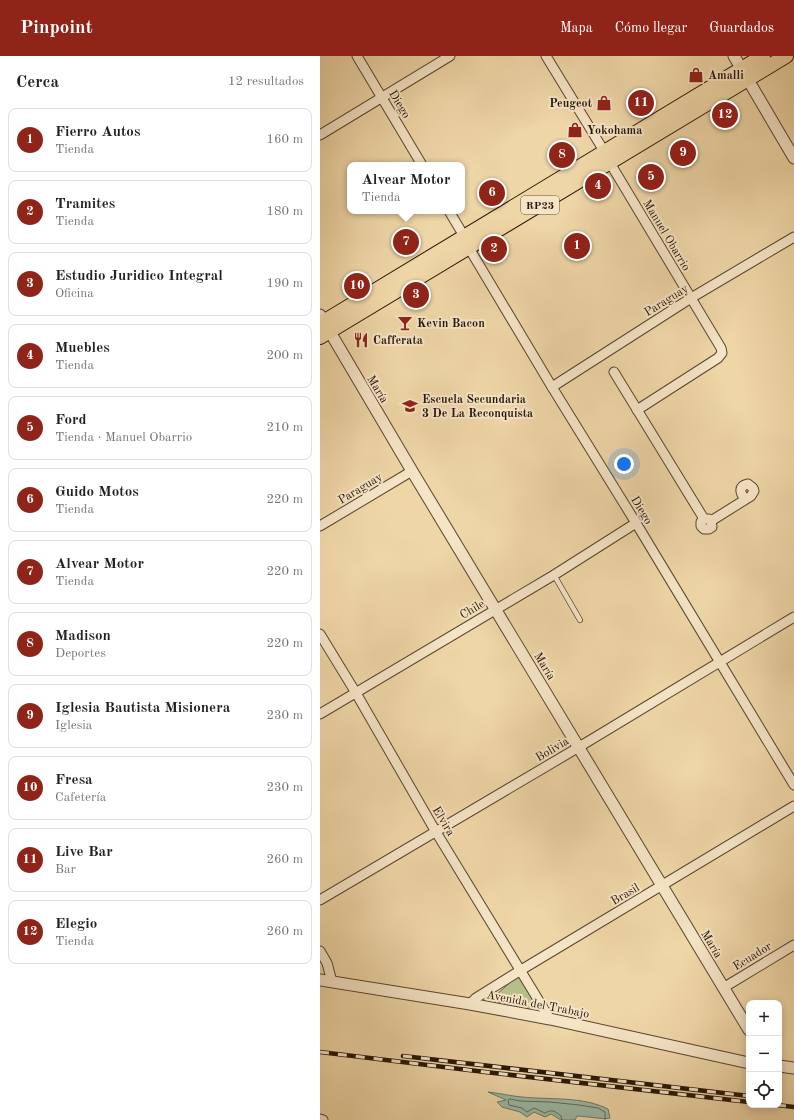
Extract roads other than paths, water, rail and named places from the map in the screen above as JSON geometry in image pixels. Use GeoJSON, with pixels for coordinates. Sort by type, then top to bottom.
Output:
{"type":"FeatureCollection","features":[{"type":"Feature","properties":{"kind":"main road","name":"RP23"},"geometry":{"type":"LineString","coordinates":[[745,75],[763,56]]}},
{"type":"Feature","properties":{"kind":"main road","name":"RP23"},"geometry":{"type":"LineString","coordinates":[[323,326],[467,242],[745,75],[786,56]]}},
{"type":"Feature","properties":{"kind":"street","name":"Diego"},"geometry":{"type":"LineString","coordinates":[[357,56],[420,162]]}},
{"type":"Feature","properties":{"kind":"street"},"geometry":{"type":"LineString","coordinates":[[320,135],[450,56]]}},
{"type":"Feature","properties":{"kind":"street","name":"Manuel Obarrio"},"geometry":{"type":"LineString","coordinates":[[546,56],[721,348],[722,353],[718,358],[637,410]]}},
{"type":"Feature","properties":{"kind":"street"},"geometry":{"type":"LineString","coordinates":[[734,56],[794,158]]}},
{"type":"Feature","properties":{"kind":"street","name":"Diego"},"geometry":{"type":"LineString","coordinates":[[451,214],[552,387],[794,785]]}},
{"type":"Feature","properties":{"kind":"street","name":"Paraguay"},"geometry":{"type":"LineString","coordinates":[[552,387],[691,298],[794,237]]}},
{"type":"Feature","properties":{"kind":"street","name":"María"},"geometry":{"type":"LineString","coordinates":[[323,326],[746,1025]]}},
{"type":"Feature","properties":{"kind":"street"},"geometry":{"type":"LineString","coordinates":[[614,372],[708,520],[745,498]]}},
{"type":"Feature","properties":{"kind":"street","name":"Paraguay"},"geometry":{"type":"LineString","coordinates":[[320,526],[412,471]]}},
{"type":"Feature","properties":{"kind":"street","name":"Chile"},"geometry":{"type":"LineString","coordinates":[[320,714],[554,575],[636,523]]}},
{"type":"Feature","properties":{"kind":"street","name":"Bolivia"},"geometry":{"type":"LineString","coordinates":[[320,900],[579,747],[794,617]]}},
{"type":"Feature","properties":{"kind":"street","name":"Elvira"},"geometry":{"type":"LineString","coordinates":[[320,634],[356,692],[436,832],[550,1019]]}},
{"type":"Feature","properties":{"kind":"street","name":"Brasil"},"geometry":{"type":"LineString","coordinates":[[470,1004],[476,998],[521,970],[794,806]]}},
{"type":"Feature","properties":{"kind":"street","name":"Ecuador"},"geometry":{"type":"LineString","coordinates":[[723,988],[794,945]]}},
{"type":"Feature","properties":{"kind":"street"},"geometry":{"type":"LineString","coordinates":[[320,951],[327,963],[332,982]]}},
{"type":"Feature","properties":{"kind":"street","name":"Avenida del Trabajo"},"geometry":{"type":"LineString","coordinates":[[320,980],[470,1004],[550,1019],[746,1061]]}},
{"type":"Feature","properties":{"kind":"street"},"geometry":{"type":"LineString","coordinates":[[782,1066],[794,1068]]}},
{"type":"Feature","properties":{"kind":"lane"},"geometry":{"type":"LineString","coordinates":[[554,575],[580,620]]}},
{"type":"Feature","properties":{"kind":"water"},"geometry":{"type":"Polygon","coordinates":[[[488,1092],[522,1097],[566,1099],[588,1102],[608,1109],[610,1118],[604,1119],[577,1116],[575,1120],[561,1120],[551,1114],[545,1117],[534,1112],[527,1117],[520,1112],[502,1107],[497,1102],[506,1100],[488,1092]]]}},
{"type":"Feature","properties":{"kind":"railway"},"geometry":{"type":"LineString","coordinates":[[320,1052],[746,1102]]}},
{"type":"Feature","properties":{"kind":"railway"},"geometry":{"type":"LineString","coordinates":[[403,1056],[746,1096]]}},
{"type":"Feature","properties":{"kind":"railway"},"geometry":{"type":"LineString","coordinates":[[782,1106],[794,1107]]}},
{"type":"Feature","properties":{"kind":"place","name":"Amalli"},"geometry":{"type":"Point","coordinates":[696,75]}},
{"type":"Feature","properties":{"kind":"place","name":"Peugeot"},"geometry":{"type":"Point","coordinates":[604,103]}},
{"type":"Feature","properties":{"kind":"place","name":"Live Bar"},"geometry":{"type":"Point","coordinates":[641,103]}},
{"type":"Feature","properties":{"kind":"place","name":"Elegio"},"geometry":{"type":"Point","coordinates":[725,115]}},
{"type":"Feature","properties":{"kind":"place","name":"Yokohama"},"geometry":{"type":"Point","coordinates":[575,130]}},
{"type":"Feature","properties":{"kind":"place","name":"Iglesia Bautista Misionera"},"geometry":{"type":"Point","coordinates":[683,153]}},
{"type":"Feature","properties":{"kind":"place","name":"Madison"},"geometry":{"type":"Point","coordinates":[562,155]}},
{"type":"Feature","properties":{"kind":"place","name":"Ford"},"geometry":{"type":"Point","coordinates":[651,177]}},
{"type":"Feature","properties":{"kind":"place","name":"Muebles"},"geometry":{"type":"Point","coordinates":[598,186]}},
{"type":"Feature","properties":{"kind":"place","name":"Guido Motos"},"geometry":{"type":"Point","coordinates":[492,193]}},
{"type":"Feature","properties":{"kind":"place","name":"Alvear Motor"},"geometry":{"type":"Point","coordinates":[406,242]}},
{"type":"Feature","properties":{"kind":"place","name":"Fierro Autos"},"geometry":{"type":"Point","coordinates":[577,246]}},
{"type":"Feature","properties":{"kind":"place","name":"Tramites"},"geometry":{"type":"Point","coordinates":[494,249]}},
{"type":"Feature","properties":{"kind":"place","name":"Fresa"},"geometry":{"type":"Point","coordinates":[357,286]}},
{"type":"Feature","properties":{"kind":"place","name":"Estudio Juridico Integral"},"geometry":{"type":"Point","coordinates":[416,295]}},
{"type":"Feature","properties":{"kind":"place","name":"Kevin Bacon"},"geometry":{"type":"Point","coordinates":[405,323]}},
{"type":"Feature","properties":{"kind":"place","name":"Cafferata"},"geometry":{"type":"Point","coordinates":[361,340]}},
{"type":"Feature","properties":{"kind":"place","name":"Escuela Secundaria 3 De La Reconquista"},"geometry":{"type":"Point","coordinates":[410,406]}}]}
